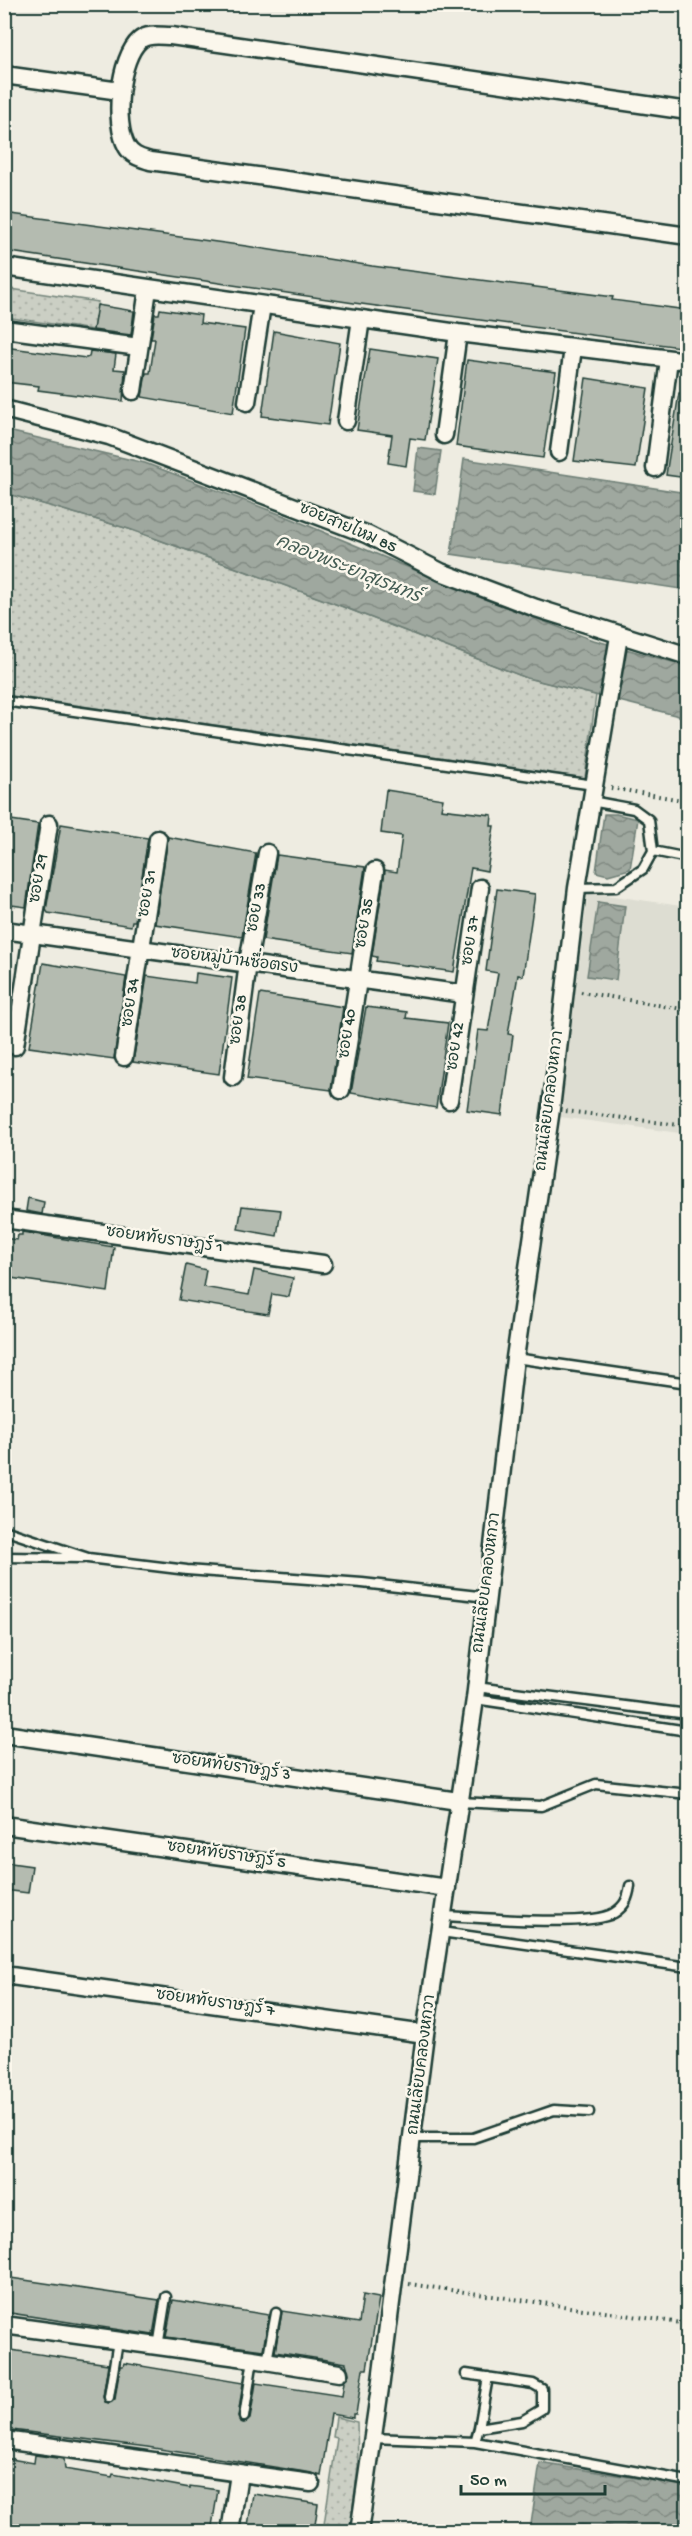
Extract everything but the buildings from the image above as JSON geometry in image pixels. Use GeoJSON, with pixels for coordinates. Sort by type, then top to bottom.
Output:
{"type":"FeatureCollection","features":[{"type":"Feature","properties":{"kind":"street"},"geometry":{"type":"LineString","coordinates":[[687,111],[171,36],[147,36],[140,39],[128,54],[120,91],[121,126],[127,147],[135,156],[150,161],[687,236]]}},
{"type":"Feature","properties":{"kind":"street"},"geometry":{"type":"LineString","coordinates":[[4,75],[120,91]]}},
{"type":"Feature","properties":{"kind":"street"},"geometry":{"type":"LineString","coordinates":[[4,267],[458,333],[687,361]]}},
{"type":"Feature","properties":{"kind":"street"},"geometry":{"type":"LineString","coordinates":[[133,391],[148,289]]}},
{"type":"Feature","properties":{"kind":"street"},"geometry":{"type":"LineString","coordinates":[[247,402],[262,305]]}},
{"type":"Feature","properties":{"kind":"street"},"geometry":{"type":"LineString","coordinates":[[346,421],[361,319]]}},
{"type":"Feature","properties":{"kind":"street"},"geometry":{"type":"LineString","coordinates":[[4,329],[139,347]]}},
{"type":"Feature","properties":{"kind":"street"},"geometry":{"type":"LineString","coordinates":[[444,435],[458,333]]}},
{"type":"Feature","properties":{"kind":"street"},"geometry":{"type":"LineString","coordinates":[[559,452],[573,348]]}},
{"type":"Feature","properties":{"kind":"street"},"geometry":{"type":"LineString","coordinates":[[655,468],[669,359]]}},
{"type":"Feature","properties":{"kind":"street","name":"ซอยสายไหม 85"},"geometry":{"type":"LineString","coordinates":[[4,409],[109,436],[366,534],[441,572],[618,641],[687,656]]}},
{"type":"Feature","properties":{"kind":"street","name":"ถนนเลียบคลองหกวา"},"geometry":{"type":"LineString","coordinates":[[359,2532],[394,2282],[425,2034],[475,1693],[515,1358],[551,1109],[577,888],[618,641]]}},
{"type":"Feature","properties":{"kind":"street","name":"ซอย 29"},"geometry":{"type":"LineString","coordinates":[[15,1046],[49,824]]}},
{"type":"Feature","properties":{"kind":"street","name":"ซอย 31"},"geometry":{"type":"LineString","coordinates":[[140,950],[158,839]]}},
{"type":"Feature","properties":{"kind":"street","name":"ซอย 33"},"geometry":{"type":"LineString","coordinates":[[248,963],[267,853]]}},
{"type":"Feature","properties":{"kind":"street","name":"ซอย 35"},"geometry":{"type":"LineString","coordinates":[[357,978],[375,871]]}},
{"type":"Feature","properties":{"kind":"street","name":"ซอย 37"},"geometry":{"type":"LineString","coordinates":[[464,994],[480,888]]}},
{"type":"Feature","properties":{"kind":"street","name":"ซอยหมู่บ้านซื่อตรง"},"geometry":{"type":"LineString","coordinates":[[4,930],[464,994]]}},
{"type":"Feature","properties":{"kind":"street","name":"ซอย 34"},"geometry":{"type":"LineString","coordinates":[[124,1057],[140,950]]}},
{"type":"Feature","properties":{"kind":"street","name":"ซอย 38"},"geometry":{"type":"LineString","coordinates":[[233,1077],[248,963]]}},
{"type":"Feature","properties":{"kind":"street","name":"ซอย 40"},"geometry":{"type":"LineString","coordinates":[[341,1090],[357,978]]}},
{"type":"Feature","properties":{"kind":"street","name":"ซอย 42"},"geometry":{"type":"LineString","coordinates":[[449,1100],[464,994]]}},
{"type":"Feature","properties":{"kind":"street","name":"ซอยหทัยราษฎร์ 1"},"geometry":{"type":"LineString","coordinates":[[4,1219],[323,1264]]}},
{"type":"Feature","properties":{"kind":"street","name":"ซอยหทัยราษฎร์ 3"},"geometry":{"type":"LineString","coordinates":[[4,1734],[458,1802]]}},
{"type":"Feature","properties":{"kind":"street","name":"ซอยหทัยราษฎร์ 5"},"geometry":{"type":"LineString","coordinates":[[4,1825],[447,1888]]}},
{"type":"Feature","properties":{"kind":"street","name":"ซอยหทัยราษฎร์ 7"},"geometry":{"type":"LineString","coordinates":[[4,1975],[425,2034]]}},
{"type":"Feature","properties":{"kind":"street"},"geometry":{"type":"LineString","coordinates":[[4,2325],[339,2373]]}},
{"type":"Feature","properties":{"kind":"street"},"geometry":{"type":"LineString","coordinates":[[4,2439],[311,2483]]}},
{"type":"Feature","properties":{"kind":"street"},"geometry":{"type":"LineString","coordinates":[[230,2532],[239,2474]]}},
{"type":"Feature","properties":{"kind":"lane"},"geometry":{"type":"LineString","coordinates":[[4,701],[592,793],[634,809],[649,820],[653,851],[643,869],[616,886],[577,888]]}},
{"type":"Feature","properties":{"kind":"lane"},"geometry":{"type":"LineString","coordinates":[[653,851],[687,858]]}},
{"type":"Feature","properties":{"kind":"lane"},"geometry":{"type":"LineString","coordinates":[[515,1358],[687,1383]]}},
{"type":"Feature","properties":{"kind":"lane"},"geometry":{"type":"LineString","coordinates":[[4,1530],[88,1558]]}},
{"type":"Feature","properties":{"kind":"lane"},"geometry":{"type":"LineString","coordinates":[[4,1557],[88,1558],[187,1570],[362,1583],[487,1597]]}},
{"type":"Feature","properties":{"kind":"lane"},"geometry":{"type":"LineString","coordinates":[[475,1693],[687,1714]]}},
{"type":"Feature","properties":{"kind":"lane"},"geometry":{"type":"LineString","coordinates":[[475,1693],[687,1731]]}},
{"type":"Feature","properties":{"kind":"lane"},"geometry":{"type":"LineString","coordinates":[[458,1802],[541,1806],[596,1784],[687,1794]]}},
{"type":"Feature","properties":{"kind":"lane"},"geometry":{"type":"LineString","coordinates":[[442,1924],[586,1922],[613,1914],[627,1902],[630,1886]]}},
{"type":"Feature","properties":{"kind":"lane"},"geometry":{"type":"LineString","coordinates":[[442,1924],[687,1967]]}},
{"type":"Feature","properties":{"kind":"lane"},"geometry":{"type":"LineString","coordinates":[[413,2138],[473,2138],[554,2110],[589,2112]]}},
{"type":"Feature","properties":{"kind":"lane"},"geometry":{"type":"LineString","coordinates":[[158,2347],[166,2297]]}},
{"type":"Feature","properties":{"kind":"lane"},"geometry":{"type":"LineString","coordinates":[[244,2416],[276,2313]]}},
{"type":"Feature","properties":{"kind":"lane"},"geometry":{"type":"LineString","coordinates":[[109,2397],[118,2341]]}},
{"type":"Feature","properties":{"kind":"lane"},"geometry":{"type":"LineString","coordinates":[[466,2374],[533,2384],[543,2389],[542,2409],[522,2421],[479,2428]]}},
{"type":"Feature","properties":{"kind":"lane"},"geometry":{"type":"LineString","coordinates":[[475,2442],[488,2378]]}},
{"type":"Feature","properties":{"kind":"lane"},"geometry":{"type":"LineString","coordinates":[[372,2438],[475,2442],[687,2481]]}},
{"type":"Feature","properties":{"kind":"path"},"geometry":{"type":"LineString","coordinates":[[592,793],[687,801]]}},
{"type":"Feature","properties":{"kind":"path"},"geometry":{"type":"LineString","coordinates":[[565,990],[687,1010]]}},
{"type":"Feature","properties":{"kind":"path"},"geometry":{"type":"LineString","coordinates":[[551,1109],[687,1126]]}},
{"type":"Feature","properties":{"kind":"path"},"geometry":{"type":"LineString","coordinates":[[394,2282],[687,2324]]}},
{"type":"Feature","properties":{"kind":"shaded area"},"geometry":{"type":"Polygon","coordinates":[[[4,288],[98,302],[93,330],[5,317],[4,288]]]}},
{"type":"Feature","properties":{"kind":"shaded area"},"geometry":{"type":"Polygon","coordinates":[[[5,493],[129,529],[333,603],[527,678],[596,695],[585,778],[5,695],[5,493]]]}},
{"type":"Feature","properties":{"kind":"shaded area"},"geometry":{"type":"Polygon","coordinates":[[[588,892],[687,907],[687,1134],[560,1117],[588,892]]]}},
{"type":"Feature","properties":{"kind":"shaded area"},"geometry":{"type":"Polygon","coordinates":[[[336,2417],[357,2422],[358,2466],[350,2531],[323,2531],[337,2438],[333,2437],[336,2417]]]}},
{"type":"Feature","properties":{"kind":"water","name":"คลองพระยาสุเรนทร์"},"geometry":{"type":"Polygon","coordinates":[[[4,430],[145,463],[290,518],[482,598],[590,639],[687,666],[687,718],[527,678],[333,603],[129,529],[5,493],[4,430]]]}},
{"type":"Feature","properties":{"kind":"water"},"geometry":{"type":"Polygon","coordinates":[[[418,448],[441,451],[435,494],[413,491],[418,448]]]}},
{"type":"Feature","properties":{"kind":"water"},"geometry":{"type":"Polygon","coordinates":[[[464,459],[687,493],[687,590],[451,554],[464,459]]]}},
{"type":"Feature","properties":{"kind":"water"},"geometry":{"type":"Polygon","coordinates":[[[604,814],[638,819],[630,869],[608,875],[596,872],[604,814]]]}},
{"type":"Feature","properties":{"kind":"water"},"geometry":{"type":"Polygon","coordinates":[[[598,902],[625,906],[616,980],[587,976],[598,902]]]}},
{"type":"Feature","properties":{"kind":"water"},"geometry":{"type":"Polygon","coordinates":[[[540,2463],[687,2486],[687,2531],[530,2531],[540,2463]]]}}]}
